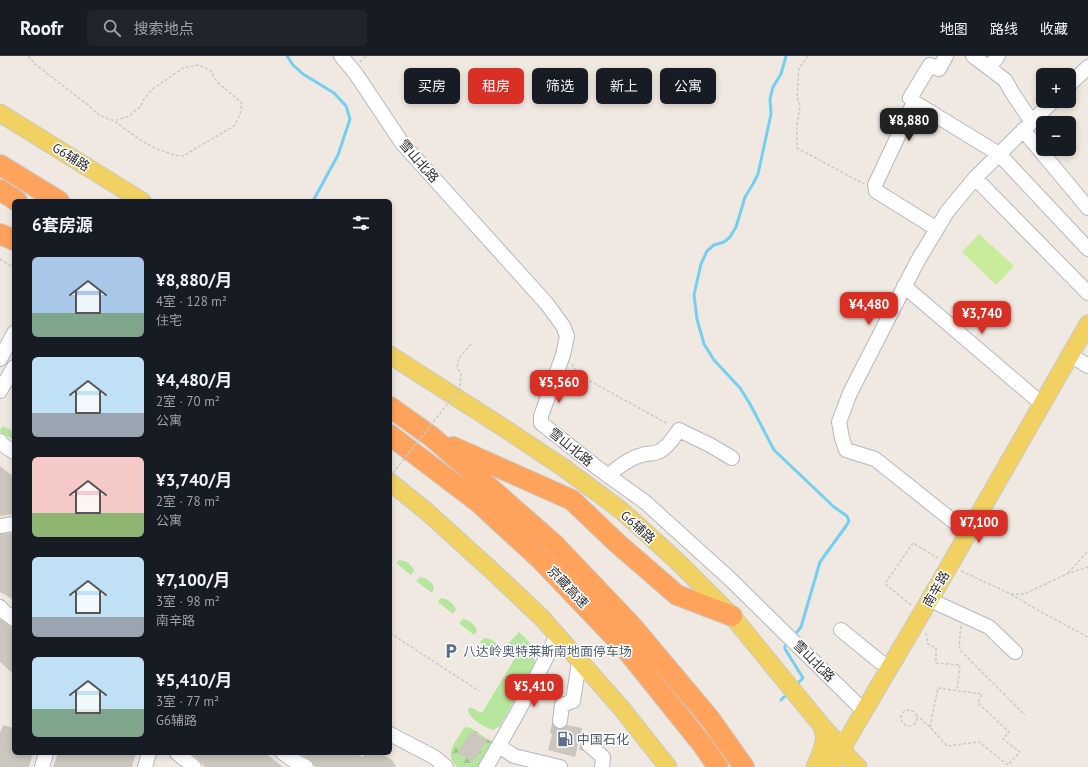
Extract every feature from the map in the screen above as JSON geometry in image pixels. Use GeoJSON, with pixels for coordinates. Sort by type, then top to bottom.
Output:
{"type":"FeatureCollection","features":[{"type":"Feature","properties":{"kind":"highway"},"geometry":{"type":"LineString","coordinates":[[0,165],[56,199]]}},
{"type":"Feature","properties":{"kind":"highway"},"geometry":{"type":"LineString","coordinates":[[0,190],[14,199]]}},
{"type":"Feature","properties":{"kind":"highway"},"geometry":{"type":"LineString","coordinates":[[0,234],[12,239]]}},
{"type":"Feature","properties":{"kind":"highway"},"geometry":{"type":"LineString","coordinates":[[392,408],[432,437],[492,488],[554,544],[632,626],[710,719],[744,767]]}},
{"type":"Feature","properties":{"kind":"highway","name":"京藏高速"},"geometry":{"type":"LineString","coordinates":[[392,437],[478,502],[542,560],[625,648],[702,744],[718,767]]}},
{"type":"Feature","properties":{"kind":"highway"},"geometry":{"type":"LineString","coordinates":[[432,437],[572,500],[617,543],[677,595],[732,616]]}},
{"type":"Feature","properties":{"kind":"main road","name":"G6辅路"},"geometry":{"type":"LineString","coordinates":[[0,113],[139,199]]}},
{"type":"Feature","properties":{"kind":"main road"},"geometry":{"type":"LineString","coordinates":[[0,239],[12,247]]}},
{"type":"Feature","properties":{"kind":"main road","name":"南辛路"},"geometry":{"type":"LineString","coordinates":[[831,767],[847,761],[864,711],[950,566],[1088,324]]}},
{"type":"Feature","properties":{"kind":"main road","name":"G6辅路"},"geometry":{"type":"LineString","coordinates":[[392,356],[450,392],[564,468],[622,511],[677,561],[732,616],[822,726],[847,761]]}},
{"type":"Feature","properties":{"kind":"main road"},"geometry":{"type":"LineString","coordinates":[[392,484],[426,511],[542,618],[579,662],[622,709],[668,767]]}},
{"type":"Feature","properties":{"kind":"main road"},"geometry":{"type":"LineString","coordinates":[[815,767],[825,738],[822,726]]}},
{"type":"Feature","properties":{"kind":"street","name":"雪山北路"},"geometry":{"type":"LineString","coordinates":[[341,56],[356,74],[402,143],[547,304],[563,326],[567,336],[564,354],[541,416],[541,423],[608,476],[645,502],[730,579],[864,711]]}},
{"type":"Feature","properties":{"kind":"street"},"geometry":{"type":"LineString","coordinates":[[946,56],[939,69],[930,65],[910,98],[914,102],[999,154],[1088,249]]}},
{"type":"Feature","properties":{"kind":"street"},"geometry":{"type":"LineString","coordinates":[[973,56],[1005,80],[1028,126],[1088,208]]}},
{"type":"Feature","properties":{"kind":"street"},"geometry":{"type":"LineString","coordinates":[[989,68],[998,56]]}},
{"type":"Feature","properties":{"kind":"street"},"geometry":{"type":"LineString","coordinates":[[1076,78],[1088,67]]}},
{"type":"Feature","properties":{"kind":"street"},"geometry":{"type":"LineString","coordinates":[[914,102],[875,185],[876,191],[937,229]]}},
{"type":"Feature","properties":{"kind":"street"},"geometry":{"type":"LineString","coordinates":[[968,533],[875,459],[846,450],[839,422],[850,393],[904,286],[948,212],[975,178],[1046,108]]}},
{"type":"Feature","properties":{"kind":"street"},"geometry":{"type":"LineString","coordinates":[[975,178],[1088,293]]}},
{"type":"Feature","properties":{"kind":"street"},"geometry":{"type":"LineString","coordinates":[[904,286],[1042,404]]}},
{"type":"Feature","properties":{"kind":"street"},"geometry":{"type":"LineString","coordinates":[[0,359],[12,336]]}},
{"type":"Feature","properties":{"kind":"street"},"geometry":{"type":"LineString","coordinates":[[1070,355],[1088,366]]}},
{"type":"Feature","properties":{"kind":"street"},"geometry":{"type":"LineString","coordinates":[[0,391],[12,370]]}},
{"type":"Feature","properties":{"kind":"street"},"geometry":{"type":"LineString","coordinates":[[608,476],[621,465],[630,460],[642,455],[660,452],[666,448],[679,430],[710,445],[732,458]]}},
{"type":"Feature","properties":{"kind":"street"},"geometry":{"type":"LineString","coordinates":[[0,440],[6,440],[12,443]]}},
{"type":"Feature","properties":{"kind":"street"},"geometry":{"type":"LineString","coordinates":[[0,440],[3,445],[12,451]]}},
{"type":"Feature","properties":{"kind":"street"},"geometry":{"type":"LineString","coordinates":[[0,526],[12,524]]}},
{"type":"Feature","properties":{"kind":"street"},"geometry":{"type":"LineString","coordinates":[[0,607],[12,618]]}},
{"type":"Feature","properties":{"kind":"street"},"geometry":{"type":"LineString","coordinates":[[923,611],[962,614],[989,627],[1015,652]]}},
{"type":"Feature","properties":{"kind":"street"},"geometry":{"type":"LineString","coordinates":[[841,630],[889,669]]}},
{"type":"Feature","properties":{"kind":"street"},"geometry":{"type":"LineString","coordinates":[[486,767],[545,661],[557,635]]}},
{"type":"Feature","properties":{"kind":"street"},"geometry":{"type":"LineString","coordinates":[[560,721],[562,705],[573,701],[579,662]]}},
{"type":"Feature","properties":{"kind":"street"},"geometry":{"type":"LineString","coordinates":[[392,735],[434,757],[446,767]]}},
{"type":"Feature","properties":{"kind":"street"},"geometry":{"type":"LineString","coordinates":[[392,741],[423,757],[438,767]]}},
{"type":"Feature","properties":{"kind":"street"},"geometry":{"type":"LineString","coordinates":[[589,745],[602,757],[602,767]]}},
{"type":"Feature","properties":{"kind":"street"},"geometry":{"type":"LineString","coordinates":[[499,746],[518,762],[560,767]]}},
{"type":"Feature","properties":{"kind":"street"},"geometry":{"type":"LineString","coordinates":[[42,767],[45,755]]}},
{"type":"Feature","properties":{"kind":"street"},"geometry":{"type":"LineString","coordinates":[[145,767],[148,755]]}},
{"type":"Feature","properties":{"kind":"street"},"geometry":{"type":"LineString","coordinates":[[179,755],[194,767]]}},
{"type":"Feature","properties":{"kind":"street"},"geometry":{"type":"LineString","coordinates":[[286,755],[306,767]]}},
{"type":"Feature","properties":{"kind":"path"},"geometry":{"type":"LineString","coordinates":[[28,56],[36,65],[99,115],[114,120],[157,149],[174,155],[183,156],[234,126],[240,115],[242,103],[217,82],[210,70],[198,65],[183,68],[154,88],[144,99],[141,106],[129,116],[114,120]]}},
{"type":"Feature","properties":{"kind":"path"},"geometry":{"type":"LineString","coordinates":[[808,56],[799,68],[797,97],[800,104],[797,126],[797,148],[876,191]]}},
{"type":"Feature","properties":{"kind":"path"},"geometry":{"type":"LineString","coordinates":[[0,259],[12,267]]}},
{"type":"Feature","properties":{"kind":"path"},"geometry":{"type":"LineString","coordinates":[[392,474],[460,388],[461,374],[457,363],[472,343]]}},
{"type":"Feature","properties":{"kind":"path"},"geometry":{"type":"LineString","coordinates":[[564,354],[579,375],[679,430]]}},
{"type":"Feature","properties":{"kind":"path"},"geometry":{"type":"LineString","coordinates":[[957,690],[960,665],[936,663],[936,648],[928,644],[924,627],[923,611],[885,584],[913,543],[950,566],[1011,594],[1088,637]]}},
{"type":"Feature","properties":{"kind":"path"},"geometry":{"type":"LineString","coordinates":[[1067,574],[1088,551]]}},
{"type":"Feature","properties":{"kind":"path"},"geometry":{"type":"LineString","coordinates":[[1011,594],[1024,594],[1067,574],[1088,568]]}},
{"type":"Feature","properties":{"kind":"path"},"geometry":{"type":"LineString","coordinates":[[962,614],[961,650],[1025,715]]}},
{"type":"Feature","properties":{"kind":"path"},"geometry":{"type":"LineString","coordinates":[[392,634],[479,691]]}},
{"type":"Feature","properties":{"kind":"path"},"geometry":{"type":"LineString","coordinates":[[916,715],[917,720],[914,725],[906,726],[902,722],[901,717],[905,711],[913,711],[947,746],[980,742],[1008,765],[1020,752],[1003,739],[1009,732],[978,703],[982,694],[938,688],[930,727]]}},
{"type":"Feature","properties":{"kind":"green space"},"geometry":{"type":"Polygon","coordinates":[[[979,234],[1014,266],[996,285],[962,252],[979,234]]]}},
{"type":"Feature","properties":{"kind":"green space"},"geometry":{"type":"Polygon","coordinates":[[[3,426],[12,431],[12,439],[0,432],[3,426]]]}},
{"type":"Feature","properties":{"kind":"green space"},"geometry":{"type":"Polygon","coordinates":[[[399,560],[408,563],[412,567],[414,571],[411,575],[396,563],[399,560]]]}},
{"type":"Feature","properties":{"kind":"green space"},"geometry":{"type":"Polygon","coordinates":[[[420,577],[431,582],[434,588],[432,593],[416,581],[420,577]]]}},
{"type":"Feature","properties":{"kind":"green space"},"geometry":{"type":"Polygon","coordinates":[[[441,598],[448,600],[454,605],[456,610],[453,614],[438,602],[441,598]]]}},
{"type":"Feature","properties":{"kind":"green space"},"geometry":{"type":"Polygon","coordinates":[[[463,619],[470,621],[475,626],[477,631],[474,635],[459,623],[463,619]]]}},
{"type":"Feature","properties":{"kind":"green space"},"geometry":{"type":"Polygon","coordinates":[[[519,632],[528,641],[535,653],[534,663],[532,670],[500,726],[493,730],[482,725],[471,717],[468,710],[470,707],[482,713],[515,658],[511,655],[510,649],[507,645],[519,632]]]}},
{"type":"Feature","properties":{"kind":"green space"},"geometry":{"type":"Polygon","coordinates":[[[484,638],[497,644],[499,648],[497,653],[480,642],[484,638]]]}},
{"type":"Feature","properties":{"kind":"green space"},"geometry":{"type":"Polygon","coordinates":[[[466,727],[471,728],[492,742],[491,749],[480,767],[457,767],[451,757],[452,748],[466,727]]]}},
{"type":"Feature","properties":{"kind":"building"},"geometry":{"type":"Polygon","coordinates":[[[0,466],[12,475],[12,514],[0,516],[0,466]]]}},
{"type":"Feature","properties":{"kind":"building"},"geometry":{"type":"Polygon","coordinates":[[[12,533],[12,599],[0,592],[0,534],[12,533]]]}},
{"type":"Feature","properties":{"kind":"building"},"geometry":{"type":"Polygon","coordinates":[[[0,619],[12,628],[12,673],[0,662],[0,619]]]}},
{"type":"Feature","properties":{"kind":"building"},"geometry":{"type":"Polygon","coordinates":[[[3,725],[12,727],[12,755],[32,755],[29,767],[0,767],[0,733],[3,725]]]}},
{"type":"Feature","properties":{"kind":"building","name":"中国石化"},"geometry":{"type":"Polygon","coordinates":[[[567,725],[582,728],[575,757],[548,750],[554,726],[559,729],[564,729],[567,725]]]}},
{"type":"Feature","properties":{"kind":"building"},"geometry":{"type":"Polygon","coordinates":[[[471,731],[487,740],[473,762],[457,753],[471,731]]]}},
{"type":"Feature","properties":{"kind":"building"},"geometry":{"type":"Polygon","coordinates":[[[57,755],[135,755],[132,767],[53,767],[57,755]]]}},
{"type":"Feature","properties":{"kind":"building"},"geometry":{"type":"Polygon","coordinates":[[[193,755],[268,755],[283,767],[205,767],[193,755]]]}},
{"type":"Feature","properties":{"kind":"building"},"geometry":{"type":"Polygon","coordinates":[[[302,755],[358,755],[363,757],[364,755],[383,755],[392,760],[396,767],[316,767],[310,760],[302,755]]]}},
{"type":"Feature","properties":{"kind":"waterway"},"geometry":{"type":"LineString","coordinates":[[287,56],[293,65],[303,74],[334,93],[346,106],[350,119],[338,155],[314,199]]}},
{"type":"Feature","properties":{"kind":"waterway"},"geometry":{"type":"LineString","coordinates":[[786,56],[781,74],[773,87],[770,99],[771,114],[758,174],[745,197],[736,227],[730,237],[724,242],[714,245],[707,251],[701,264],[694,295],[697,319],[704,344],[714,360],[740,388],[774,450],[834,507],[847,516],[849,521],[820,562],[801,627],[797,632]]}},
{"type":"Feature","properties":{"kind":"waterway"},"geometry":{"type":"LineString","coordinates":[[785,646],[785,649],[803,678],[798,683]]}},
{"type":"Feature","properties":{"kind":"waterway"},"geometry":{"type":"LineString","coordinates":[[781,700],[786,695]]}},
{"type":"Feature","properties":{"kind":"tunnel"},"geometry":{"type":"LineString","coordinates":[[560,721],[556,737],[589,745]]}},
{"type":"Feature","properties":{"kind":"place","name":"八达岭奥特莱斯南地面停车场"},"geometry":{"type":"Point","coordinates":[451,651]}},
{"type":"Feature","properties":{"kind":"place","name":"中国石化"},"geometry":{"type":"Point","coordinates":[565,739]}}]}
